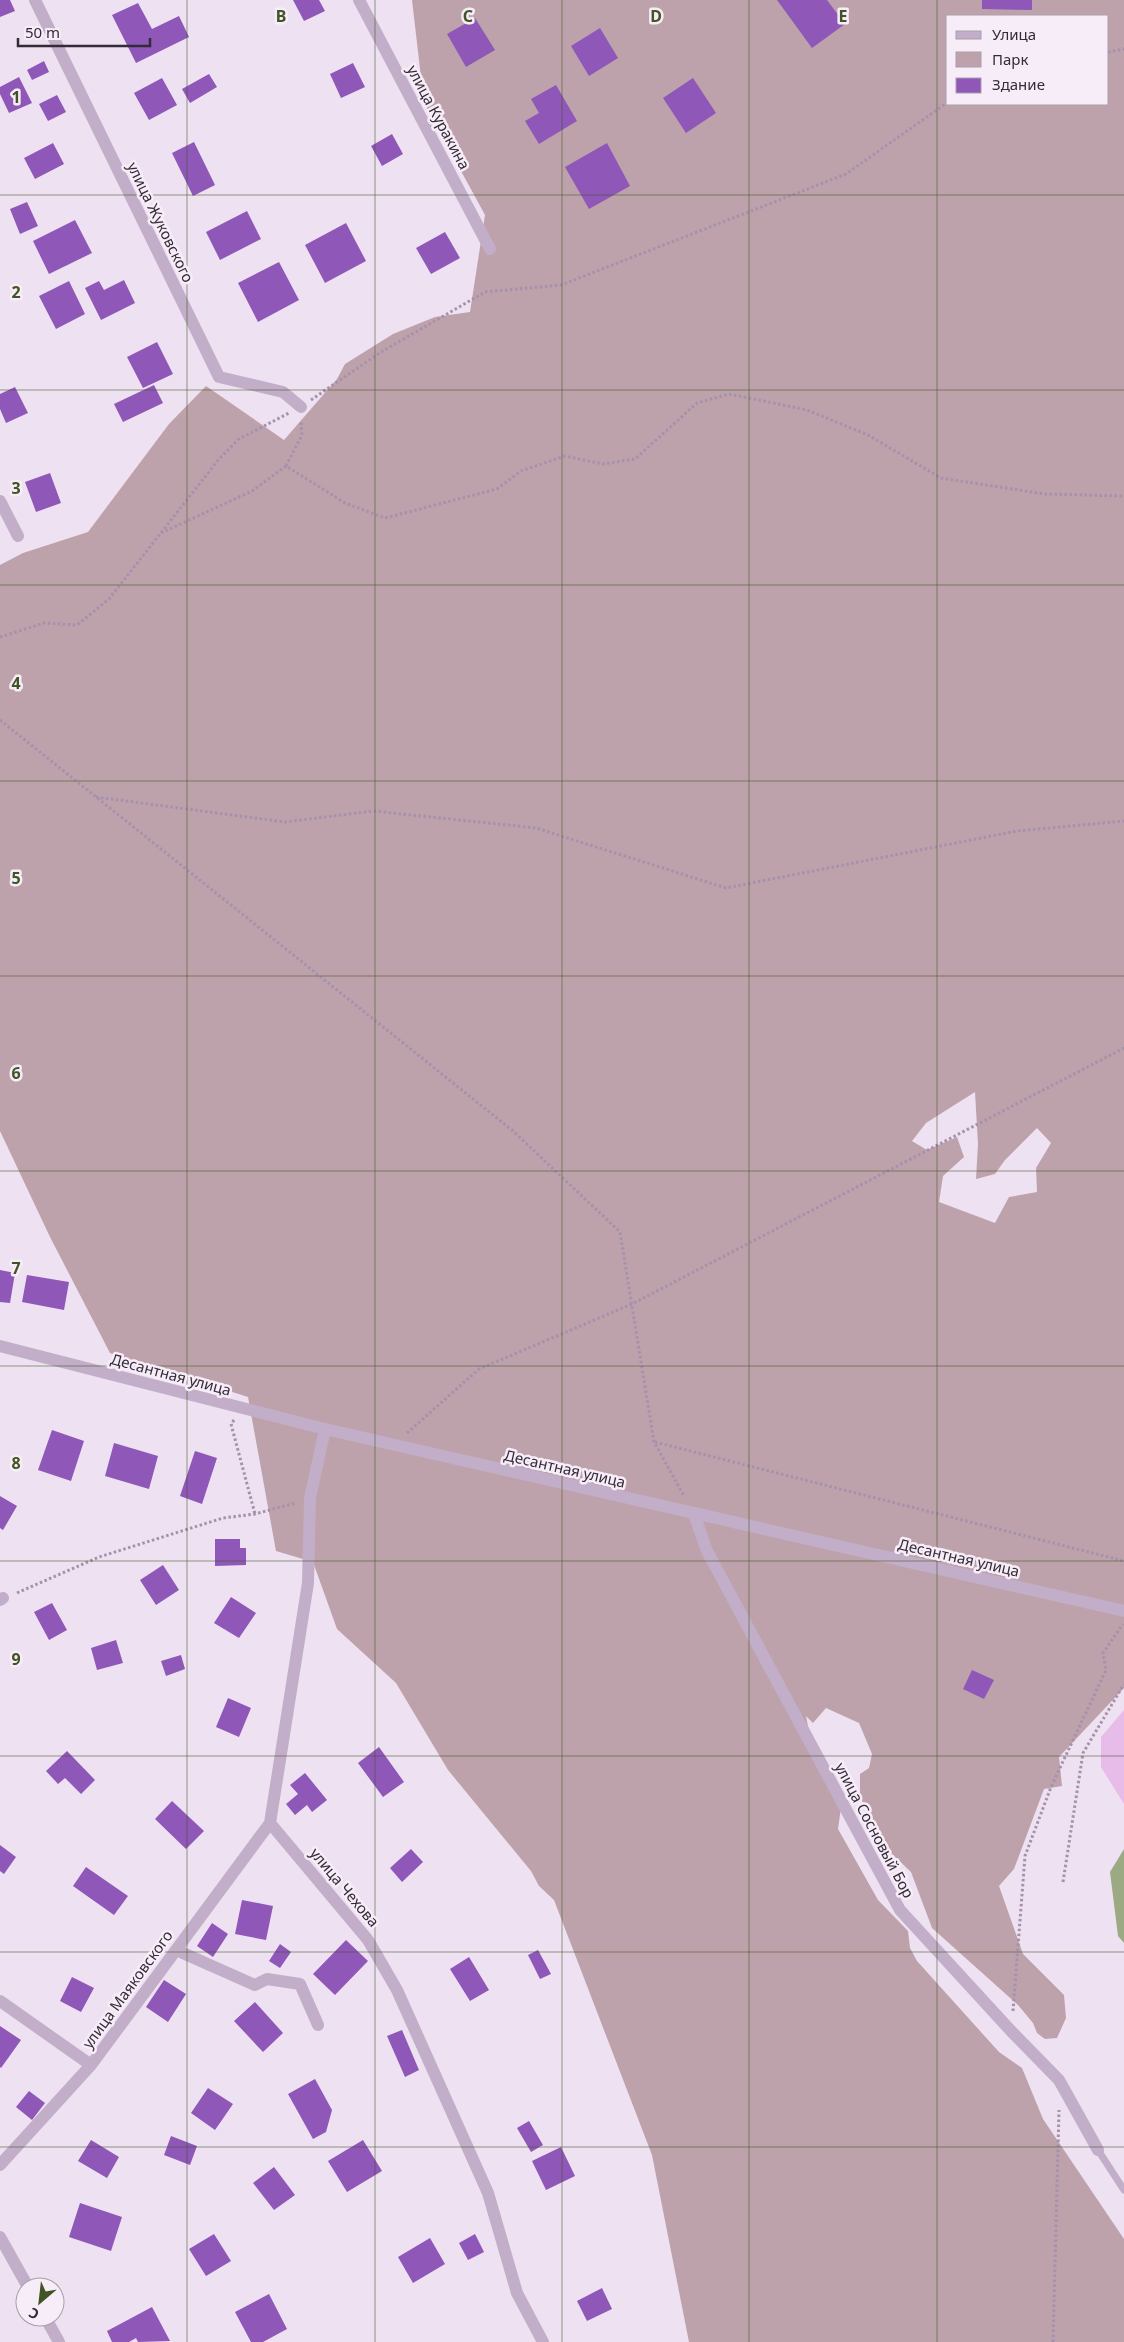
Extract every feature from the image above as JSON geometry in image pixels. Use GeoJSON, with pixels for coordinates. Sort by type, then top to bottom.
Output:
{"type":"FeatureCollection","features":[{"type":"Feature","properties":{"kind":"street","name":"улица Жуковского"},"geometry":{"type":"LineString","coordinates":[[35,0],[219,378],[284,392],[301,407]]}},
{"type":"Feature","properties":{"kind":"street","name":"улица Куракина"},"geometry":{"type":"LineString","coordinates":[[359,0],[490,249]]}},
{"type":"Feature","properties":{"kind":"street"},"geometry":{"type":"LineString","coordinates":[[0,501],[18,536]]}},
{"type":"Feature","properties":{"kind":"street","name":"Десантная улица"},"geometry":{"type":"LineString","coordinates":[[0,1346],[325,1429],[1124,1611]]}},
{"type":"Feature","properties":{"kind":"street"},"geometry":{"type":"LineString","coordinates":[[270,1823],[308,1583],[310,1498],[325,1429]]}},
{"type":"Feature","properties":{"kind":"street","name":"улица Сосновый Бор"},"geometry":{"type":"LineString","coordinates":[[694,1514],[707,1551],[900,1910],[1012,2032],[1059,2080],[1098,2150]]}},
{"type":"Feature","properties":{"kind":"street","name":"улица Маяковского"},"geometry":{"type":"LineString","coordinates":[[0,2165],[91,2065],[270,1823]]}},
{"type":"Feature","properties":{"kind":"street","name":"улица Чехова"},"geometry":{"type":"LineString","coordinates":[[270,1823],[368,1940],[397,1990],[488,2193],[517,2293],[543,2342]]}},
{"type":"Feature","properties":{"kind":"street"},"geometry":{"type":"LineString","coordinates":[[176,1950],[255,1985],[267,1980],[300,1984],[318,2025]]}},
{"type":"Feature","properties":{"kind":"street"},"geometry":{"type":"LineString","coordinates":[[0,2001],[91,2065]]}},
{"type":"Feature","properties":{"kind":"street"},"geometry":{"type":"LineString","coordinates":[[0,2236],[23,2277]]}},
{"type":"Feature","properties":{"kind":"street"},"geometry":{"type":"LineString","coordinates":[[51,2327],[59,2342]]}},
{"type":"Feature","properties":{"kind":"lane"},"geometry":{"type":"LineString","coordinates":[[1098,2150],[1124,2190]]}},
{"type":"Feature","properties":{"kind":"path"},"geometry":{"type":"LineString","coordinates":[[1109,52],[1124,48]]}},
{"type":"Feature","properties":{"kind":"path"},"geometry":{"type":"LineString","coordinates":[[0,637],[44,623],[77,625],[109,599],[218,459],[239,439],[301,407],[381,352],[484,292],[561,285],[846,174],[946,103]]}},
{"type":"Feature","properties":{"kind":"path"},"geometry":{"type":"LineString","coordinates":[[286,466],[345,503],[384,518],[497,489],[521,472],[565,456],[603,464],[635,459],[697,403],[730,394],[807,410],[868,435],[941,478],[1045,494],[1124,496]]}},
{"type":"Feature","properties":{"kind":"path"},"geometry":{"type":"LineString","coordinates":[[161,533],[252,491],[286,466],[302,435],[301,407]]}},
{"type":"Feature","properties":{"kind":"path"},"geometry":{"type":"LineString","coordinates":[[0,720],[513,1131],[620,1232],[654,1442],[694,1514]]}},
{"type":"Feature","properties":{"kind":"path"},"geometry":{"type":"LineString","coordinates":[[96,797],[285,822],[374,811],[536,828],[726,888],[1017,831],[1124,821]]}},
{"type":"Feature","properties":{"kind":"path"},"geometry":{"type":"LineString","coordinates":[[393,1445],[479,1369],[632,1304],[1124,1048]]}},
{"type":"Feature","properties":{"kind":"path"},"geometry":{"type":"LineString","coordinates":[[242,1409],[231,1424],[255,1514]]}},
{"type":"Feature","properties":{"kind":"path"},"geometry":{"type":"LineString","coordinates":[[654,1442],[1124,1561]]}},
{"type":"Feature","properties":{"kind":"path"},"geometry":{"type":"LineString","coordinates":[[2,1599],[99,1557],[223,1518],[255,1514],[310,1498]]}},
{"type":"Feature","properties":{"kind":"path"},"geometry":{"type":"LineString","coordinates":[[1012,2032],[1025,1856],[1051,1788],[1106,1670],[1103,1653],[1124,1623]]}},
{"type":"Feature","properties":{"kind":"path"},"geometry":{"type":"LineString","coordinates":[[1064,1882],[1084,1753],[1124,1684]]}},
{"type":"Feature","properties":{"kind":"path"},"geometry":{"type":"LineString","coordinates":[[1053,2342],[1059,2109]]}},
{"type":"Feature","properties":{"kind":"green space"},"geometry":{"type":"Polygon","coordinates":[[[412,0],[1124,0],[1124,1688],[1059,1757],[1062,1786],[1044,1789],[1014,1869],[999,1886],[1023,1954],[1064,1995],[1066,2018],[1057,2038],[1045,2039],[1037,2033],[1033,2023],[1018,2005],[932,1928],[911,1872],[892,1854],[860,1797],[860,1774],[869,1768],[872,1754],[859,1723],[826,1708],[813,1723],[806,1716],[812,1747],[842,1800],[838,1829],[878,1900],[908,1931],[910,1948],[917,1961],[999,2052],[1022,2068],[1043,2119],[1124,2239],[1124,2342],[689,2342],[652,2155],[554,1900],[539,1886],[531,1871],[448,1770],[396,1683],[337,1629],[313,1562],[276,1551],[248,1397],[110,1353],[50,1237],[0,1131],[0,565],[23,553],[88,532],[169,424],[206,386],[284,440],[337,379],[345,364],[393,334],[435,317],[470,312],[485,215],[424,103],[412,0]],[[975,1092],[926,1123],[912,1141],[927,1150],[957,1137],[964,1157],[943,1176],[939,1202],[995,1223],[1009,1197],[1037,1192],[1036,1168],[1051,1143],[1037,1128],[1005,1160],[995,1174],[976,1179],[978,1144],[975,1092]]]}},
{"type":"Feature","properties":{"kind":"sand"},"geometry":{"type":"Polygon","coordinates":[[[1124,1710],[1124,1804],[1101,1767],[1101,1737],[1124,1710]]]}},
{"type":"Feature","properties":{"kind":"shaded area"},"geometry":{"type":"Polygon","coordinates":[[[1124,1849],[1124,1943],[1118,1936],[1110,1872],[1124,1849]]]}},
{"type":"Feature","properties":{"kind":"building"},"geometry":{"type":"Polygon","coordinates":[[[0,0],[10,0],[15,11],[0,17],[0,0]]]}},
{"type":"Feature","properties":{"kind":"building"},"geometry":{"type":"Polygon","coordinates":[[[293,0],[319,0],[325,11],[304,21],[293,0]]]}},
{"type":"Feature","properties":{"kind":"building"},"geometry":{"type":"Polygon","coordinates":[[[777,0],[827,0],[845,24],[812,48],[777,0]]]}},
{"type":"Feature","properties":{"kind":"building"},"geometry":{"type":"Polygon","coordinates":[[[982,0],[1032,0],[1032,10],[982,9],[982,0]]]}},
{"type":"Feature","properties":{"kind":"building"},"geometry":{"type":"Polygon","coordinates":[[[138,3],[152,29],[179,16],[189,37],[136,63],[112,15],[138,3]]]}},
{"type":"Feature","properties":{"kind":"building"},"geometry":{"type":"Polygon","coordinates":[[[475,18],[495,50],[466,67],[447,34],[475,18]]]}},
{"type":"Feature","properties":{"kind":"building"},"geometry":{"type":"Polygon","coordinates":[[[600,28],[618,58],[589,76],[571,46],[600,28]]]}},
{"type":"Feature","properties":{"kind":"building"},"geometry":{"type":"Polygon","coordinates":[[[44,61],[49,72],[32,80],[27,70],[44,61]]]}},
{"type":"Feature","properties":{"kind":"building"},"geometry":{"type":"Polygon","coordinates":[[[353,63],[365,87],[341,98],[330,74],[353,63]]]}},
{"type":"Feature","properties":{"kind":"building"},"geometry":{"type":"Polygon","coordinates":[[[209,74],[217,87],[190,103],[182,89],[209,74]]]}},
{"type":"Feature","properties":{"kind":"building"},"geometry":{"type":"Polygon","coordinates":[[[19,77],[32,103],[9,113],[0,94],[0,87],[19,77]]]}},
{"type":"Feature","properties":{"kind":"building"},"geometry":{"type":"Polygon","coordinates":[[[162,78],[177,105],[149,120],[134,93],[162,78]]]}},
{"type":"Feature","properties":{"kind":"building"},"geometry":{"type":"Polygon","coordinates":[[[693,78],[716,113],[686,133],[663,98],[693,78]]]}},
{"type":"Feature","properties":{"kind":"building"},"geometry":{"type":"Polygon","coordinates":[[[556,85],[577,121],[539,144],[525,121],[539,113],[531,99],[556,85]]]}},
{"type":"Feature","properties":{"kind":"building"},"geometry":{"type":"Polygon","coordinates":[[[57,95],[66,112],[48,121],[39,104],[57,95]]]}},
{"type":"Feature","properties":{"kind":"building"},"geometry":{"type":"Polygon","coordinates":[[[392,134],[403,154],[382,166],[371,146],[392,134]]]}},
{"type":"Feature","properties":{"kind":"building"},"geometry":{"type":"Polygon","coordinates":[[[194,142],[215,185],[193,196],[172,153],[194,142]]]}},
{"type":"Feature","properties":{"kind":"building"},"geometry":{"type":"Polygon","coordinates":[[[53,143],[64,164],[35,179],[24,158],[53,143]]]}},
{"type":"Feature","properties":{"kind":"building"},"geometry":{"type":"Polygon","coordinates":[[[607,143],[630,186],[589,209],[565,167],[607,143]]]}},
{"type":"Feature","properties":{"kind":"building"},"geometry":{"type":"Polygon","coordinates":[[[27,202],[38,226],[20,234],[10,209],[27,202]]]}},
{"type":"Feature","properties":{"kind":"building"},"geometry":{"type":"Polygon","coordinates":[[[247,211],[261,239],[220,260],[206,232],[247,211]]]}},
{"type":"Feature","properties":{"kind":"building"},"geometry":{"type":"Polygon","coordinates":[[[75,220],[92,253],[49,274],[33,241],[75,220]]]}},
{"type":"Feature","properties":{"kind":"building"},"geometry":{"type":"Polygon","coordinates":[[[346,223],[366,261],[325,283],[305,245],[346,223]]]}},
{"type":"Feature","properties":{"kind":"building"},"geometry":{"type":"Polygon","coordinates":[[[445,232],[460,258],[431,274],[416,248],[445,232]]]}},
{"type":"Feature","properties":{"kind":"building"},"geometry":{"type":"Polygon","coordinates":[[[279,262],[299,300],[258,322],[238,283],[279,262]]]}},
{"type":"Feature","properties":{"kind":"building"},"geometry":{"type":"Polygon","coordinates":[[[124,280],[135,303],[101,320],[85,288],[99,281],[104,290],[124,280]]]}},
{"type":"Feature","properties":{"kind":"building"},"geometry":{"type":"Polygon","coordinates":[[[69,281],[85,314],[56,329],[39,296],[69,281]]]}},
{"type":"Feature","properties":{"kind":"building"},"geometry":{"type":"Polygon","coordinates":[[[157,342],[173,374],[143,388],[127,357],[157,342]]]}},
{"type":"Feature","properties":{"kind":"building"},"geometry":{"type":"Polygon","coordinates":[[[154,385],[163,403],[123,422],[114,404],[154,385]]]}},
{"type":"Feature","properties":{"kind":"building"},"geometry":{"type":"Polygon","coordinates":[[[15,387],[28,413],[6,423],[0,409],[0,394],[15,387]]]}},
{"type":"Feature","properties":{"kind":"building"},"geometry":{"type":"Polygon","coordinates":[[[50,473],[61,503],[36,512],[25,482],[50,473]]]}},
{"type":"Feature","properties":{"kind":"building"},"geometry":{"type":"Polygon","coordinates":[[[0,1270],[15,1273],[10,1303],[0,1302],[0,1270]]]}},
{"type":"Feature","properties":{"kind":"building"},"geometry":{"type":"Polygon","coordinates":[[[27,1275],[69,1282],[64,1310],[22,1302],[27,1275]]]}},
{"type":"Feature","properties":{"kind":"building"},"geometry":{"type":"Polygon","coordinates":[[[52,1430],[84,1441],[71,1481],[38,1470],[52,1430]]]}},
{"type":"Feature","properties":{"kind":"building"},"geometry":{"type":"Polygon","coordinates":[[[114,1443],[158,1456],[149,1489],[105,1476],[114,1443]]]}},
{"type":"Feature","properties":{"kind":"building"},"geometry":{"type":"Polygon","coordinates":[[[195,1451],[217,1458],[202,1504],[180,1496],[195,1451]]]}},
{"type":"Feature","properties":{"kind":"building"},"geometry":{"type":"Polygon","coordinates":[[[0,1496],[17,1506],[3,1530],[0,1528],[0,1496]]]}},
{"type":"Feature","properties":{"kind":"building"},"geometry":{"type":"Polygon","coordinates":[[[215,1539],[240,1539],[240,1548],[246,1548],[246,1565],[215,1566],[215,1539]]]}},
{"type":"Feature","properties":{"kind":"building"},"geometry":{"type":"Polygon","coordinates":[[[163,1565],[179,1590],[156,1605],[140,1580],[163,1565]]]}},
{"type":"Feature","properties":{"kind":"building"},"geometry":{"type":"Polygon","coordinates":[[[231,1597],[256,1613],[239,1638],[214,1623],[231,1597]]]}},
{"type":"Feature","properties":{"kind":"building"},"geometry":{"type":"Polygon","coordinates":[[[52,1603],[67,1630],[49,1640],[34,1612],[52,1603]]]}},
{"type":"Feature","properties":{"kind":"building"},"geometry":{"type":"Polygon","coordinates":[[[116,1640],[123,1663],[97,1670],[91,1648],[116,1640]]]}},
{"type":"Feature","properties":{"kind":"building"},"geometry":{"type":"Polygon","coordinates":[[[181,1655],[185,1669],[166,1676],[161,1661],[181,1655]]]}},
{"type":"Feature","properties":{"kind":"building"},"geometry":{"type":"Polygon","coordinates":[[[972,1670],[994,1680],[984,1699],[963,1689],[972,1670]]]}},
{"type":"Feature","properties":{"kind":"building"},"geometry":{"type":"Polygon","coordinates":[[[228,1698],[251,1708],[239,1737],[216,1727],[228,1698]]]}},
{"type":"Feature","properties":{"kind":"building"},"geometry":{"type":"Polygon","coordinates":[[[379,1747],[404,1782],[383,1797],[358,1763],[379,1747]]]}},
{"type":"Feature","properties":{"kind":"building"},"geometry":{"type":"Polygon","coordinates":[[[67,1751],[95,1780],[81,1794],[65,1778],[58,1784],[46,1771],[67,1751]]]}},
{"type":"Feature","properties":{"kind":"building"},"geometry":{"type":"Polygon","coordinates":[[[305,1773],[327,1800],[312,1812],[307,1805],[295,1815],[286,1804],[298,1794],[290,1785],[305,1773]]]}},
{"type":"Feature","properties":{"kind":"building"},"geometry":{"type":"Polygon","coordinates":[[[172,1801],[204,1831],[186,1849],[155,1819],[172,1801]]]}},
{"type":"Feature","properties":{"kind":"building"},"geometry":{"type":"Polygon","coordinates":[[[0,1845],[16,1857],[4,1874],[0,1871],[0,1845]]]}},
{"type":"Feature","properties":{"kind":"building"},"geometry":{"type":"Polygon","coordinates":[[[411,1849],[423,1862],[402,1882],[390,1868],[411,1849]]]}},
{"type":"Feature","properties":{"kind":"building"},"geometry":{"type":"Polygon","coordinates":[[[86,1867],[128,1896],[114,1915],[73,1886],[86,1867]]]}},
{"type":"Feature","properties":{"kind":"building"},"geometry":{"type":"Polygon","coordinates":[[[242,1900],[273,1906],[266,1940],[235,1934],[242,1900]]]}},
{"type":"Feature","properties":{"kind":"building"},"geometry":{"type":"Polygon","coordinates":[[[212,1923],[228,1934],[213,1957],[197,1946],[212,1923]]]}},
{"type":"Feature","properties":{"kind":"building"},"geometry":{"type":"Polygon","coordinates":[[[346,1940],[368,1961],[335,1995],[313,1974],[346,1940]]]}},
{"type":"Feature","properties":{"kind":"building"},"geometry":{"type":"Polygon","coordinates":[[[280,1944],[291,1952],[280,1968],[269,1961],[280,1944]]]}},
{"type":"Feature","properties":{"kind":"building"},"geometry":{"type":"Polygon","coordinates":[[[538,1950],[551,1974],[540,1979],[528,1955],[538,1950]]]}},
{"type":"Feature","properties":{"kind":"building"},"geometry":{"type":"Polygon","coordinates":[[[469,1957],[489,1990],[470,2001],[450,1969],[469,1957]]]}},
{"type":"Feature","properties":{"kind":"building"},"geometry":{"type":"Polygon","coordinates":[[[72,1977],[94,1988],[81,2012],[60,2001],[72,1977]]]}},
{"type":"Feature","properties":{"kind":"building"},"geometry":{"type":"Polygon","coordinates":[[[164,1980],[186,1994],[168,2022],[146,2007],[164,1980]]]}},
{"type":"Feature","properties":{"kind":"building"},"geometry":{"type":"Polygon","coordinates":[[[255,2002],[283,2033],[263,2052],[234,2021],[255,2002]]]}},
{"type":"Feature","properties":{"kind":"building"},"geometry":{"type":"Polygon","coordinates":[[[0,2026],[21,2040],[1,2068],[0,2067],[0,2026]]]}},
{"type":"Feature","properties":{"kind":"building"},"geometry":{"type":"Polygon","coordinates":[[[402,2030],[419,2070],[405,2077],[387,2036],[402,2030]]]}},
{"type":"Feature","properties":{"kind":"building"},"geometry":{"type":"Polygon","coordinates":[[[315,2079],[332,2110],[326,2132],[313,2139],[288,2094],[315,2079]]]}},
{"type":"Feature","properties":{"kind":"building"},"geometry":{"type":"Polygon","coordinates":[[[208,2088],[233,2104],[215,2130],[191,2113],[208,2088]]]}},
{"type":"Feature","properties":{"kind":"building"},"geometry":{"type":"Polygon","coordinates":[[[29,2091],[45,2103],[32,2120],[16,2107],[29,2091]]]}},
{"type":"Feature","properties":{"kind":"building"},"geometry":{"type":"Polygon","coordinates":[[[529,2121],[543,2145],[531,2152],[517,2128],[529,2121]]]}},
{"type":"Feature","properties":{"kind":"building"},"geometry":{"type":"Polygon","coordinates":[[[171,2136],[197,2146],[190,2165],[164,2155],[171,2136]]]}},
{"type":"Feature","properties":{"kind":"building"},"geometry":{"type":"Polygon","coordinates":[[[91,2140],[119,2157],[107,2178],[78,2161],[91,2140]]]}},
{"type":"Feature","properties":{"kind":"building"},"geometry":{"type":"Polygon","coordinates":[[[363,2140],[382,2171],[347,2192],[328,2161],[363,2140]]]}},
{"type":"Feature","properties":{"kind":"building"},"geometry":{"type":"Polygon","coordinates":[[[561,2147],[575,2176],[546,2190],[532,2161],[561,2147]]]}},
{"type":"Feature","properties":{"kind":"building"},"geometry":{"type":"Polygon","coordinates":[[[274,2167],[295,2195],[274,2210],[253,2183],[274,2167]]]}},
{"type":"Feature","properties":{"kind":"building"},"geometry":{"type":"Polygon","coordinates":[[[80,2203],[122,2217],[111,2251],[69,2237],[80,2203]]]}},
{"type":"Feature","properties":{"kind":"building"},"geometry":{"type":"Polygon","coordinates":[[[214,2234],[231,2261],[206,2276],[189,2249],[214,2234]]]}},
{"type":"Feature","properties":{"kind":"building"},"geometry":{"type":"Polygon","coordinates":[[[475,2234],[484,2252],[468,2260],[459,2243],[475,2234]]]}},
{"type":"Feature","properties":{"kind":"building"},"geometry":{"type":"Polygon","coordinates":[[[430,2238],[445,2264],[413,2283],[398,2257],[430,2238]]]}},
{"type":"Feature","properties":{"kind":"building"},"geometry":{"type":"Polygon","coordinates":[[[602,2288],[612,2309],[587,2321],[577,2301],[602,2288]]]}},
{"type":"Feature","properties":{"kind":"building"},"geometry":{"type":"Polygon","coordinates":[[[269,2294],[287,2329],[263,2342],[251,2342],[235,2312],[269,2294]]]}},
{"type":"Feature","properties":{"kind":"building"},"geometry":{"type":"Polygon","coordinates":[[[152,2307],[170,2341],[138,2342],[136,2338],[129,2342],[112,2342],[107,2331],[152,2307]]]}}]}
